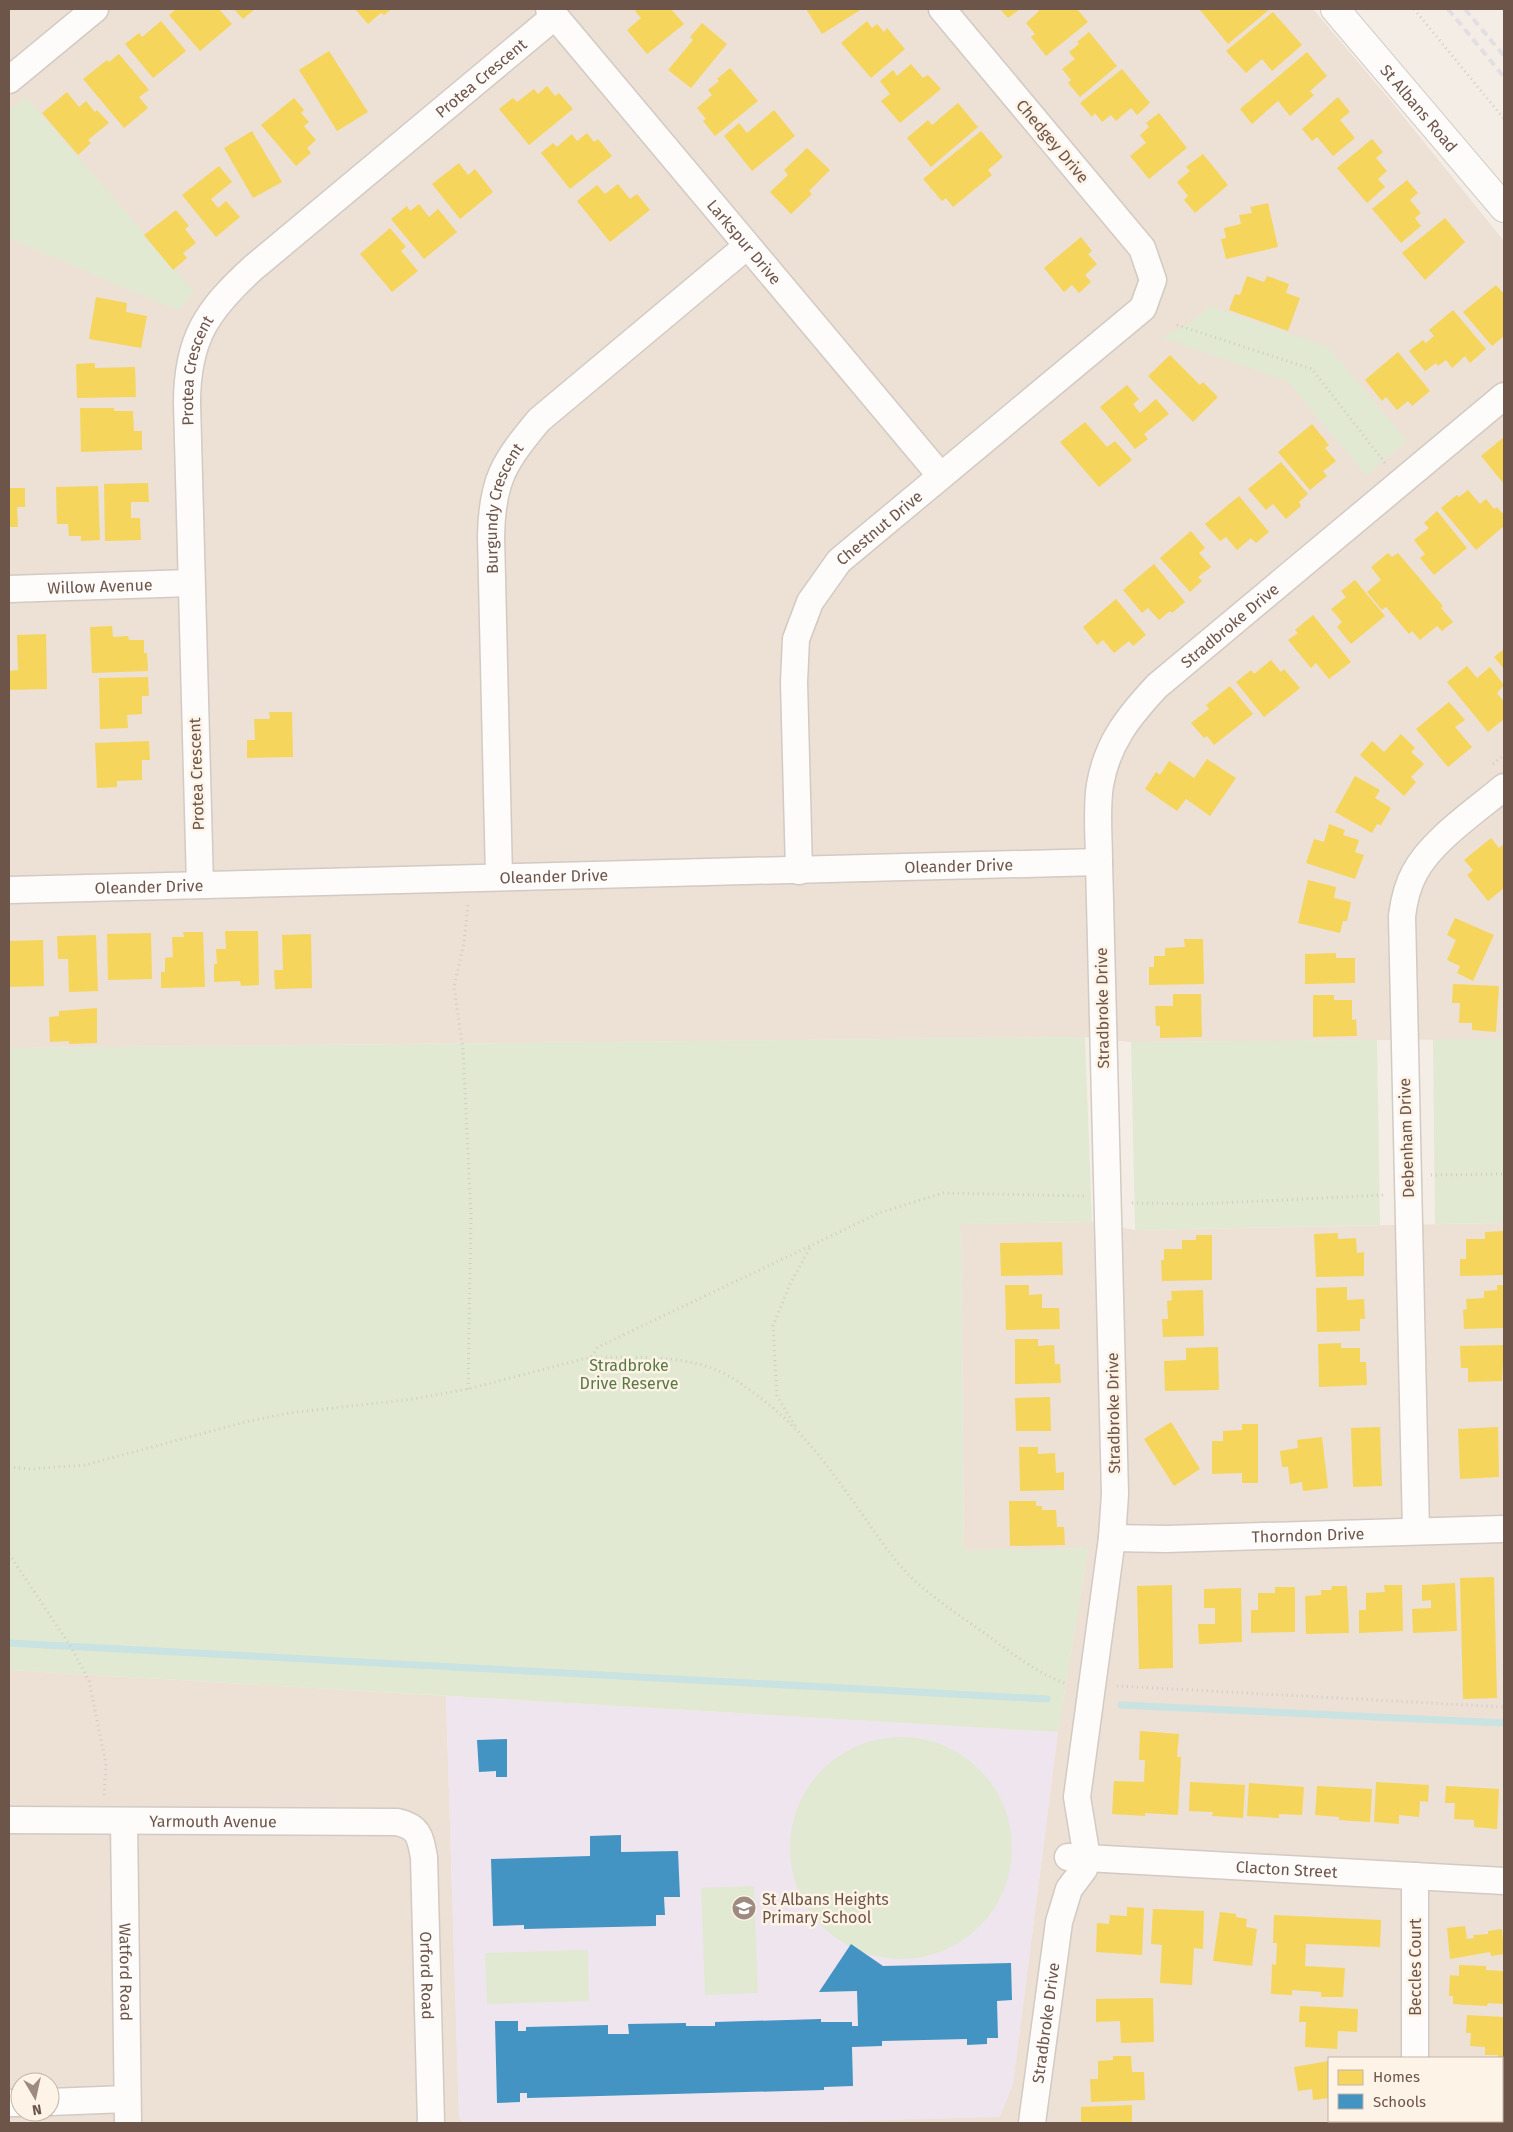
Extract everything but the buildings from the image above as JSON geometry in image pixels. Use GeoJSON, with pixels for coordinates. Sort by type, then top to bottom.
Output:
{"type":"FeatureCollection","features":[{"type":"Feature","properties":{"kind":"main road","name":"St Albans Road"},"geometry":{"type":"LineString","coordinates":[[1335,9],[1504,208]]}},
{"type":"Feature","properties":{"kind":"street"},"geometry":{"type":"LineString","coordinates":[[9,80],[95,9]]}},
{"type":"Feature","properties":{"kind":"street","name":"Chedgey Drive"},"geometry":{"type":"LineString","coordinates":[[942,9],[1142,248],[1152,280]]}},
{"type":"Feature","properties":{"kind":"street","name":"Larkspur Drive"},"geometry":{"type":"LineString","coordinates":[[552,12],[940,476]]}},
{"type":"Feature","properties":{"kind":"street","name":"Protea Crescent"},"geometry":{"type":"LineString","coordinates":[[200,885],[187,382],[190,359],[196,340],[226,292],[552,12]]}},
{"type":"Feature","properties":{"kind":"street","name":"Burgundy Crescent"},"geometry":{"type":"LineString","coordinates":[[499,877],[491,536],[492,510],[496,488],[504,468],[519,444],[539,420],[747,246]]}},
{"type":"Feature","properties":{"kind":"street","name":"Chestnut Drive"},"geometry":{"type":"LineString","coordinates":[[799,871],[794,682],[796,639],[810,602],[839,561],[1143,308],[1152,280]]}},
{"type":"Feature","properties":{"kind":"street","name":"Stradbroke Drive"},"geometry":{"type":"LineString","coordinates":[[1032,2123],[1059,1922],[1070,1889],[1084,1869],[1069,1844],[1066,1823],[1068,1812],[1077,1797],[1112,1538],[1115,1456],[1106,1202],[1099,862],[1100,786],[1112,744],[1131,714],[1157,686],[1504,396]]}},
{"type":"Feature","properties":{"kind":"street","name":"Willow Avenue"},"geometry":{"type":"LineString","coordinates":[[9,589],[191,584]]}},
{"type":"Feature","properties":{"kind":"street","name":"Debenham Drive"},"geometry":{"type":"LineString","coordinates":[[1416,1530],[1402,916],[1406,894],[1415,871],[1428,854],[1504,787]]}},
{"type":"Feature","properties":{"kind":"street","name":"Oleander Drive"},"geometry":{"type":"LineString","coordinates":[[9,890],[1099,862]]}},
{"type":"Feature","properties":{"kind":"street","name":"Thorndon Drive"},"geometry":{"type":"LineString","coordinates":[[1112,1538],[1166,1539],[1416,1530],[1504,1529]]}},
{"type":"Feature","properties":{"kind":"street","name":"Yarmouth Avenue"},"geometry":{"type":"LineString","coordinates":[[9,1820],[397,1822],[407,1824],[415,1829]]}},
{"type":"Feature","properties":{"kind":"street","name":"Watford Road"},"geometry":{"type":"LineString","coordinates":[[124,1821],[128,2111]]}},
{"type":"Feature","properties":{"kind":"street","name":"Orford Road"},"geometry":{"type":"LineString","coordinates":[[415,1829],[421,1838],[424,1857],[431,2123]]}},
{"type":"Feature","properties":{"kind":"street","name":"Clacton Street"},"geometry":{"type":"LineString","coordinates":[[1077,1858],[1504,1881]]}},
{"type":"Feature","properties":{"kind":"street","name":"Beccles Court"},"geometry":{"type":"LineString","coordinates":[[1415,1876],[1415,2057]]}},
{"type":"Feature","properties":{"kind":"street"},"geometry":{"type":"LineString","coordinates":[[60,2103],[128,2111]]}},
{"type":"Feature","properties":{"kind":"path"},"geometry":{"type":"LineString","coordinates":[[1414,9],[1504,119]]}},
{"type":"Feature","properties":{"kind":"path"},"geometry":{"type":"LineString","coordinates":[[1177,325],[1312,369],[1385,463]]}},
{"type":"Feature","properties":{"kind":"path"},"geometry":{"type":"LineString","coordinates":[[468,903],[464,943],[454,987],[464,1050],[471,1215],[468,1389]]}},
{"type":"Feature","properties":{"kind":"path"},"geometry":{"type":"LineString","coordinates":[[591,1357],[598,1347],[878,1213],[944,1193],[1091,1196],[1106,1202],[1199,1204],[1384,1196],[1407,1175],[1504,1174]]}},
{"type":"Feature","properties":{"kind":"path"},"geometry":{"type":"LineString","coordinates":[[798,1431],[777,1396],[773,1326],[790,1284],[812,1245]]}},
{"type":"Feature","properties":{"kind":"path"},"geometry":{"type":"LineString","coordinates":[[9,1467],[30,1469],[85,1465],[200,1433],[281,1414],[413,1399],[468,1389],[591,1357],[641,1357],[684,1360],[729,1375],[764,1400],[798,1431],[826,1462],[894,1558],[910,1576],[938,1601],[1016,1657],[1049,1677],[1067,1684],[1066,1691],[1114,1695],[1116,1686],[1504,1708]]}},
{"type":"Feature","properties":{"kind":"path"},"geometry":{"type":"LineString","coordinates":[[9,1554],[71,1647],[89,1681],[106,1764],[104,1796]]}},
{"type":"Feature","properties":{"kind":"shaded area"},"geometry":{"type":"Polygon","coordinates":[[[9,9],[1313,9],[1390,100],[1504,241],[1504,1039],[1131,1042],[1084,1037],[9,1048],[9,9]]]}},
{"type":"Feature","properties":{"kind":"shaded area"},"geometry":{"type":"Polygon","coordinates":[[[1092,1222],[1135,1230],[1504,1223],[1504,2123],[771,2123],[1013,2084],[1058,1732],[1088,1548],[964,1551],[961,1224],[1092,1222]]]}},
{"type":"Feature","properties":{"kind":"shaded area"},"geometry":{"type":"Polygon","coordinates":[[[9,1670],[446,1696],[459,2118],[464,2123],[9,2123],[9,1670]]]}},
{"type":"Feature","properties":{"kind":"shaded area","name":"St Albans Heights Primary School"},"geometry":{"type":"Polygon","coordinates":[[[446,1696],[1058,1732],[1013,2084],[1000,2117],[783,2123],[464,2123],[459,2118],[446,1696]]]}},
{"type":"Feature","properties":{"kind":"green space"},"geometry":{"type":"Polygon","coordinates":[[[26,97],[194,291],[178,311],[9,238],[9,110],[26,97]]]}},
{"type":"Feature","properties":{"kind":"green space"},"geometry":{"type":"Polygon","coordinates":[[[1210,306],[1328,347],[1407,441],[1366,475],[1287,381],[1161,337],[1188,324],[1210,306]]]}},
{"type":"Feature","properties":{"kind":"green space","name":"Stradbroke Drive Reserve"},"geometry":{"type":"Polygon","coordinates":[[[1085,1037],[1092,1222],[961,1224],[964,1550],[1088,1548],[1058,1732],[9,1670],[9,1048],[1085,1037]]]}},
{"type":"Feature","properties":{"kind":"green space"},"geometry":{"type":"Polygon","coordinates":[[[1433,1039],[1504,1039],[1504,1223],[1435,1224],[1433,1039]]]}},
{"type":"Feature","properties":{"kind":"green space"},"geometry":{"type":"Polygon","coordinates":[[[1377,1040],[1380,1225],[1135,1230],[1131,1042],[1377,1040]]]}},
{"type":"Feature","properties":{"kind":"green space"},"geometry":{"type":"Polygon","coordinates":[[[901,1737],[933,1742],[953,1750],[971,1762],[987,1778],[999,1796],[1007,1816],[1012,1848],[1007,1880],[999,1900],[987,1918],[971,1934],[953,1946],[933,1954],[901,1959],[869,1954],[849,1946],[831,1934],[815,1918],[803,1900],[795,1880],[790,1848],[795,1816],[803,1796],[815,1778],[831,1762],[849,1750],[869,1742],[901,1737]]]}},
{"type":"Feature","properties":{"kind":"green space"},"geometry":{"type":"Polygon","coordinates":[[[754,1886],[758,1993],[705,1995],[701,1888],[754,1886]]]}},
{"type":"Feature","properties":{"kind":"green space"},"geometry":{"type":"Polygon","coordinates":[[[588,1950],[589,2001],[487,2004],[485,1953],[588,1950]]]}},
{"type":"Feature","properties":{"kind":"waterway"},"geometry":{"type":"LineString","coordinates":[[9,1643],[1047,1699]]}},
{"type":"Feature","properties":{"kind":"waterway"},"geometry":{"type":"LineString","coordinates":[[1121,1705],[1504,1723]]}},
{"type":"Feature","properties":{"kind":"railway"},"geometry":{"type":"LineString","coordinates":[[1448,9],[1504,77]]}},
{"type":"Feature","properties":{"kind":"railway"},"geometry":{"type":"LineString","coordinates":[[1465,9],[1504,56]]}},
{"type":"Feature","properties":{"kind":"place","name":"St Albans Heights Primary School"},"geometry":{"type":"Point","coordinates":[744,1908]}}]}
